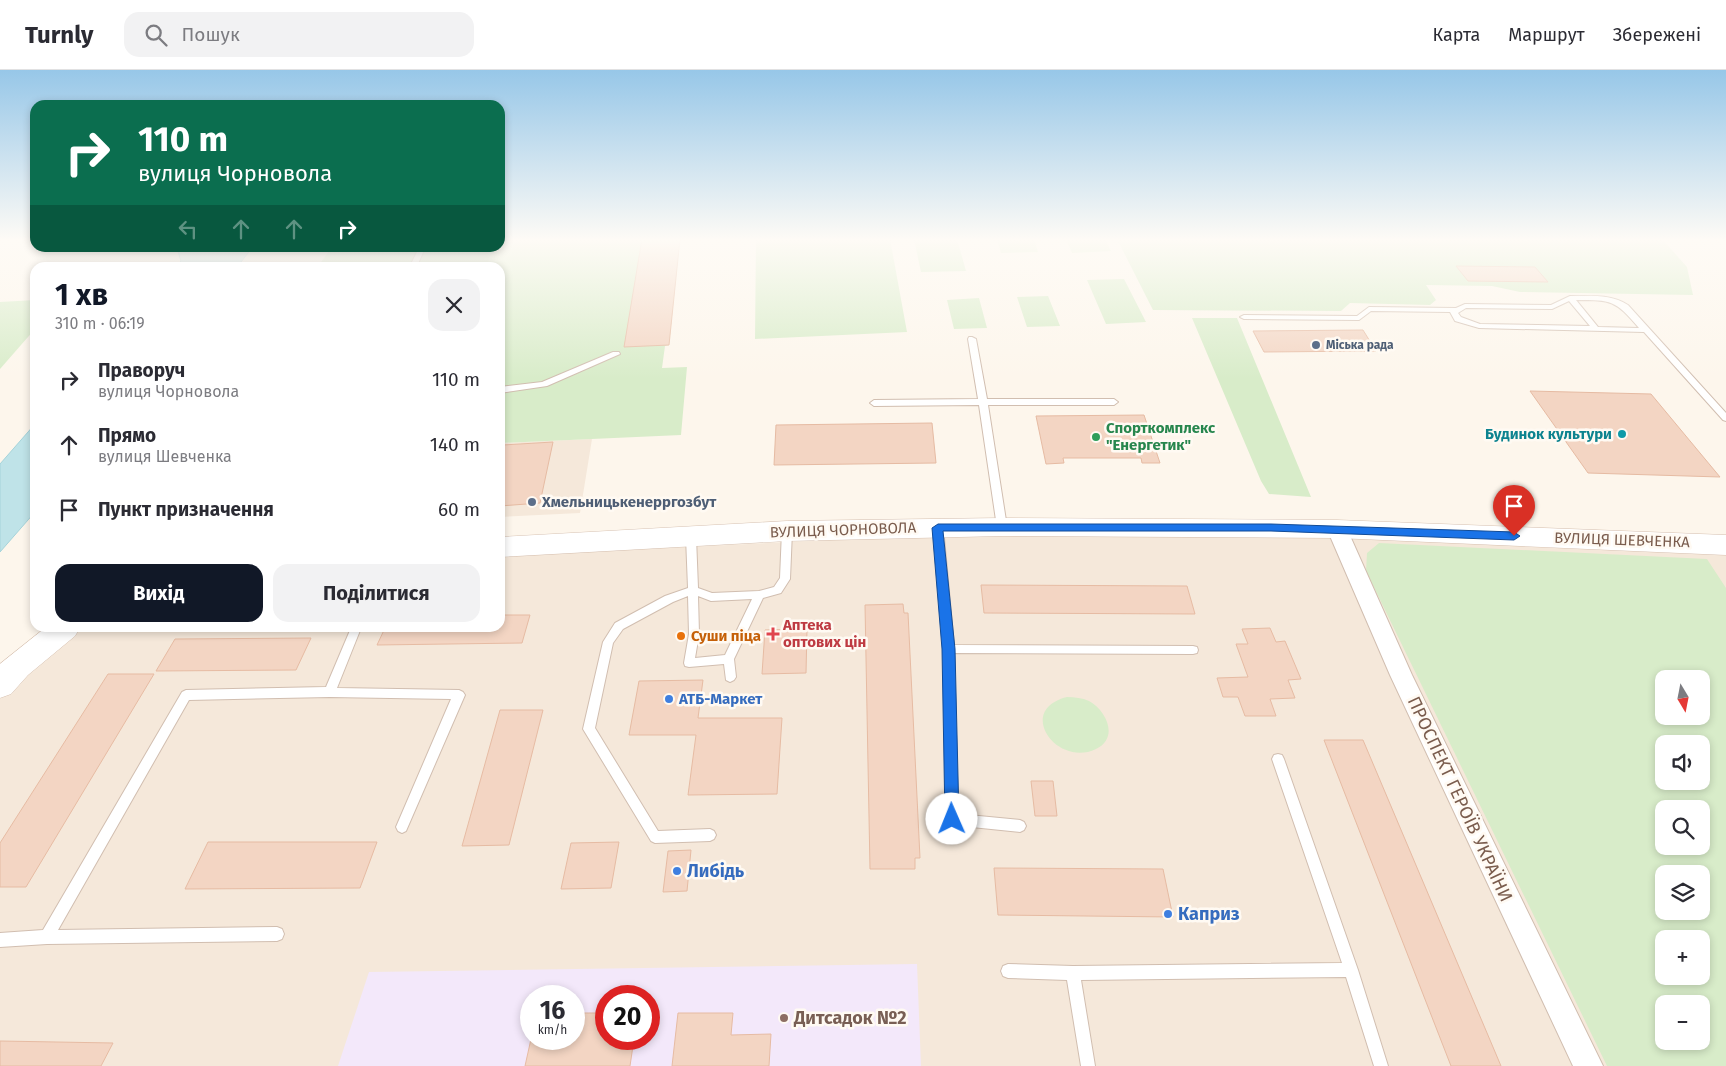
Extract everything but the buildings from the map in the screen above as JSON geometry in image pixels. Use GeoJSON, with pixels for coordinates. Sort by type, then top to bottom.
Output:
{"type":"FeatureCollection","features":[{"type":"Feature","properties":{"kind":"street","name":"ВУЛИЦЯ ЧОРНОВОЛА"},"geometry":{"type":"LineString","coordinates":[[505,548],[787,531],[1002,527],[1337,529]]}},
{"type":"Feature","properties":{"kind":"street","name":"ВУЛИЦЯ ШЕВЧЕНКА"},"geometry":{"type":"LineString","coordinates":[[1337,529],[1726,544]]}},
{"type":"Feature","properties":{"kind":"street","name":"ПРОСПЕКТ ГЕРОЇВ УКРАЇНИ"},"geometry":{"type":"LineString","coordinates":[[1337,529],[1406,684],[1588,1066]]}},
{"type":"Feature","properties":{"kind":"street"},"geometry":{"type":"LineString","coordinates":[[0,685],[17,666],[61,632]]}},
{"type":"Feature","properties":{"kind":"lane"},"geometry":{"type":"LineString","coordinates":[[1570,298],[1596,329]]}},
{"type":"Feature","properties":{"kind":"lane"},"geometry":{"type":"LineString","coordinates":[[1244,317],[1359,318],[1369,309],[1455,310],[1465,306],[1552,307],[1570,298],[1600,298],[1619,302],[1726,418]]}},
{"type":"Feature","properties":{"kind":"lane"},"geometry":{"type":"LineString","coordinates":[[1455,310],[1454,312],[1458,319],[1479,326],[1645,330]]}},
{"type":"Feature","properties":{"kind":"lane"},"geometry":{"type":"LineString","coordinates":[[972,339],[1002,527]]}},
{"type":"Feature","properties":{"kind":"lane"},"geometry":{"type":"LineString","coordinates":[[505,389],[544,384],[616,354]]}},
{"type":"Feature","properties":{"kind":"lane"},"geometry":{"type":"LineString","coordinates":[[874,402],[1114,402]]}},
{"type":"Feature","properties":{"kind":"lane"},"geometry":{"type":"LineString","coordinates":[[938,528],[948,649],[952,819],[1020,826]]}},
{"type":"Feature","properties":{"kind":"lane"},"geometry":{"type":"LineString","coordinates":[[710,835],[655,836],[589,729],[608,642],[620,626],[668,599],[693,590],[711,597],[759,595],[777,590],[785,579],[787,531]]}},
{"type":"Feature","properties":{"kind":"lane"},"geometry":{"type":"LineString","coordinates":[[691,537],[694,634],[689,663],[729,659]]}},
{"type":"Feature","properties":{"kind":"lane"},"geometry":{"type":"LineString","coordinates":[[730,677],[729,659],[759,595]]}},
{"type":"Feature","properties":{"kind":"lane"},"geometry":{"type":"LineString","coordinates":[[330,692],[354,632]]}},
{"type":"Feature","properties":{"kind":"lane"},"geometry":{"type":"LineString","coordinates":[[948,649],[1193,650]]}},
{"type":"Feature","properties":{"kind":"lane"},"geometry":{"type":"LineString","coordinates":[[47,937],[186,695],[330,692],[459,696],[402,826]]}},
{"type":"Feature","properties":{"kind":"lane"},"geometry":{"type":"LineString","coordinates":[[1278,758],[1351,970],[1381,1066]]}},
{"type":"Feature","properties":{"kind":"lane"},"geometry":{"type":"LineString","coordinates":[[0,940],[47,937],[277,934]]}},
{"type":"Feature","properties":{"kind":"lane"},"geometry":{"type":"LineString","coordinates":[[1008,971],[1074,973],[1351,970]]}},
{"type":"Feature","properties":{"kind":"lane"},"geometry":{"type":"LineString","coordinates":[[1074,973],[1088,1066]]}},
{"type":"Feature","properties":{"kind":"shaded area"},"geometry":{"type":"Polygon","coordinates":[[[592,439],[580,513],[505,517],[505,443],[592,439]]]}},
{"type":"Feature","properties":{"kind":"shaded area"},"geometry":{"type":"Polygon","coordinates":[[[1291,535],[1726,553],[1726,1066],[0,1066],[0,699],[13,682],[70,633],[505,632],[505,556],[914,536],[1291,535]]]}},
{"type":"Feature","properties":{"kind":"shaded area","name":"Дитсадок №2"},"geometry":{"type":"Polygon","coordinates":[[[917,964],[921,1066],[338,1066],[369,972],[917,964]]]}},
{"type":"Feature","properties":{"kind":"green space"},"geometry":{"type":"Polygon","coordinates":[[[505,285],[675,285],[669,345],[665,346],[662,368],[687,367],[681,435],[505,443],[505,285]]]}},
{"type":"Feature","properties":{"kind":"green space"},"geometry":{"type":"Polygon","coordinates":[[[756,285],[898,285],[907,332],[755,339],[756,285]]]}},
{"type":"Feature","properties":{"kind":"green space"},"geometry":{"type":"Polygon","coordinates":[[[1089,285],[1127,285],[1146,322],[1106,324],[1089,285]]]}},
{"type":"Feature","properties":{"kind":"green space"},"geometry":{"type":"Polygon","coordinates":[[[1141,285],[1426,285],[1436,300],[1430,305],[1350,303],[1341,311],[1153,310],[1141,285]]]}},
{"type":"Feature","properties":{"kind":"green space"},"geometry":{"type":"Polygon","coordinates":[[[1458,285],[1691,285],[1693,295],[1520,292],[1492,286],[1458,285]]]}},
{"type":"Feature","properties":{"kind":"green space"},"geometry":{"type":"Polygon","coordinates":[[[1048,296],[1060,326],[1027,327],[1017,297],[1048,296]]]}},
{"type":"Feature","properties":{"kind":"green space"},"geometry":{"type":"Polygon","coordinates":[[[979,298],[987,328],[954,329],[947,300],[979,298]]]}},
{"type":"Feature","properties":{"kind":"green space"},"geometry":{"type":"Polygon","coordinates":[[[30,300],[30,335],[0,369],[0,302],[30,300]]]}},
{"type":"Feature","properties":{"kind":"green space"},"geometry":{"type":"Polygon","coordinates":[[[1192,318],[1237,318],[1311,497],[1269,494],[1261,481],[1192,318]]]}},
{"type":"Feature","properties":{"kind":"green space"},"geometry":{"type":"Polygon","coordinates":[[[1379,543],[1707,559],[1726,588],[1726,1066],[1607,1066],[1366,571],[1367,553],[1379,543]]]}},
{"type":"Feature","properties":{"kind":"green space"},"geometry":{"type":"Polygon","coordinates":[[[1067,697],[1089,701],[1101,711],[1105,718],[1109,732],[1103,744],[1096,749],[1081,753],[1068,751],[1056,744],[1047,735],[1043,724],[1044,713],[1052,704],[1067,697]]]}},
{"type":"Feature","properties":{"kind":"water"},"geometry":{"type":"Polygon","coordinates":[[[30,430],[30,518],[0,552],[0,464],[30,430]]]}},
{"type":"Feature","properties":{"kind":"place","name":"Міська рада"},"geometry":{"type":"Point","coordinates":[1316,345]}},
{"type":"Feature","properties":{"kind":"place","name":"Будинок культури"},"geometry":{"type":"Point","coordinates":[1622,434]}},
{"type":"Feature","properties":{"kind":"place","name":"Спорткомплекс \"Енергетик\""},"geometry":{"type":"Point","coordinates":[1096,437]}},
{"type":"Feature","properties":{"kind":"place","name":"Хмельницькенерргозбут"},"geometry":{"type":"Point","coordinates":[532,502]}},
{"type":"Feature","properties":{"kind":"place","name":"Аптека оптових цін"},"geometry":{"type":"Point","coordinates":[773,634]}},
{"type":"Feature","properties":{"kind":"place","name":"Суши піца"},"geometry":{"type":"Point","coordinates":[681,636]}},
{"type":"Feature","properties":{"kind":"place","name":"АТБ-Маркет"},"geometry":{"type":"Point","coordinates":[669,699]}},
{"type":"Feature","properties":{"kind":"place","name":"Либідь"},"geometry":{"type":"Point","coordinates":[677,871]}},
{"type":"Feature","properties":{"kind":"place","name":"Каприз"},"geometry":{"type":"Point","coordinates":[1168,914]}},
{"type":"Feature","properties":{"kind":"place","name":"Дитсадок №2"},"geometry":{"type":"Point","coordinates":[784,1018]}},
{"type":"Feature","properties":{"kind":"route"},"geometry":{"type":"LineString","coordinates":[[952,819],[948,649],[938,528],[1271,528],[1514,536]]}}]}
